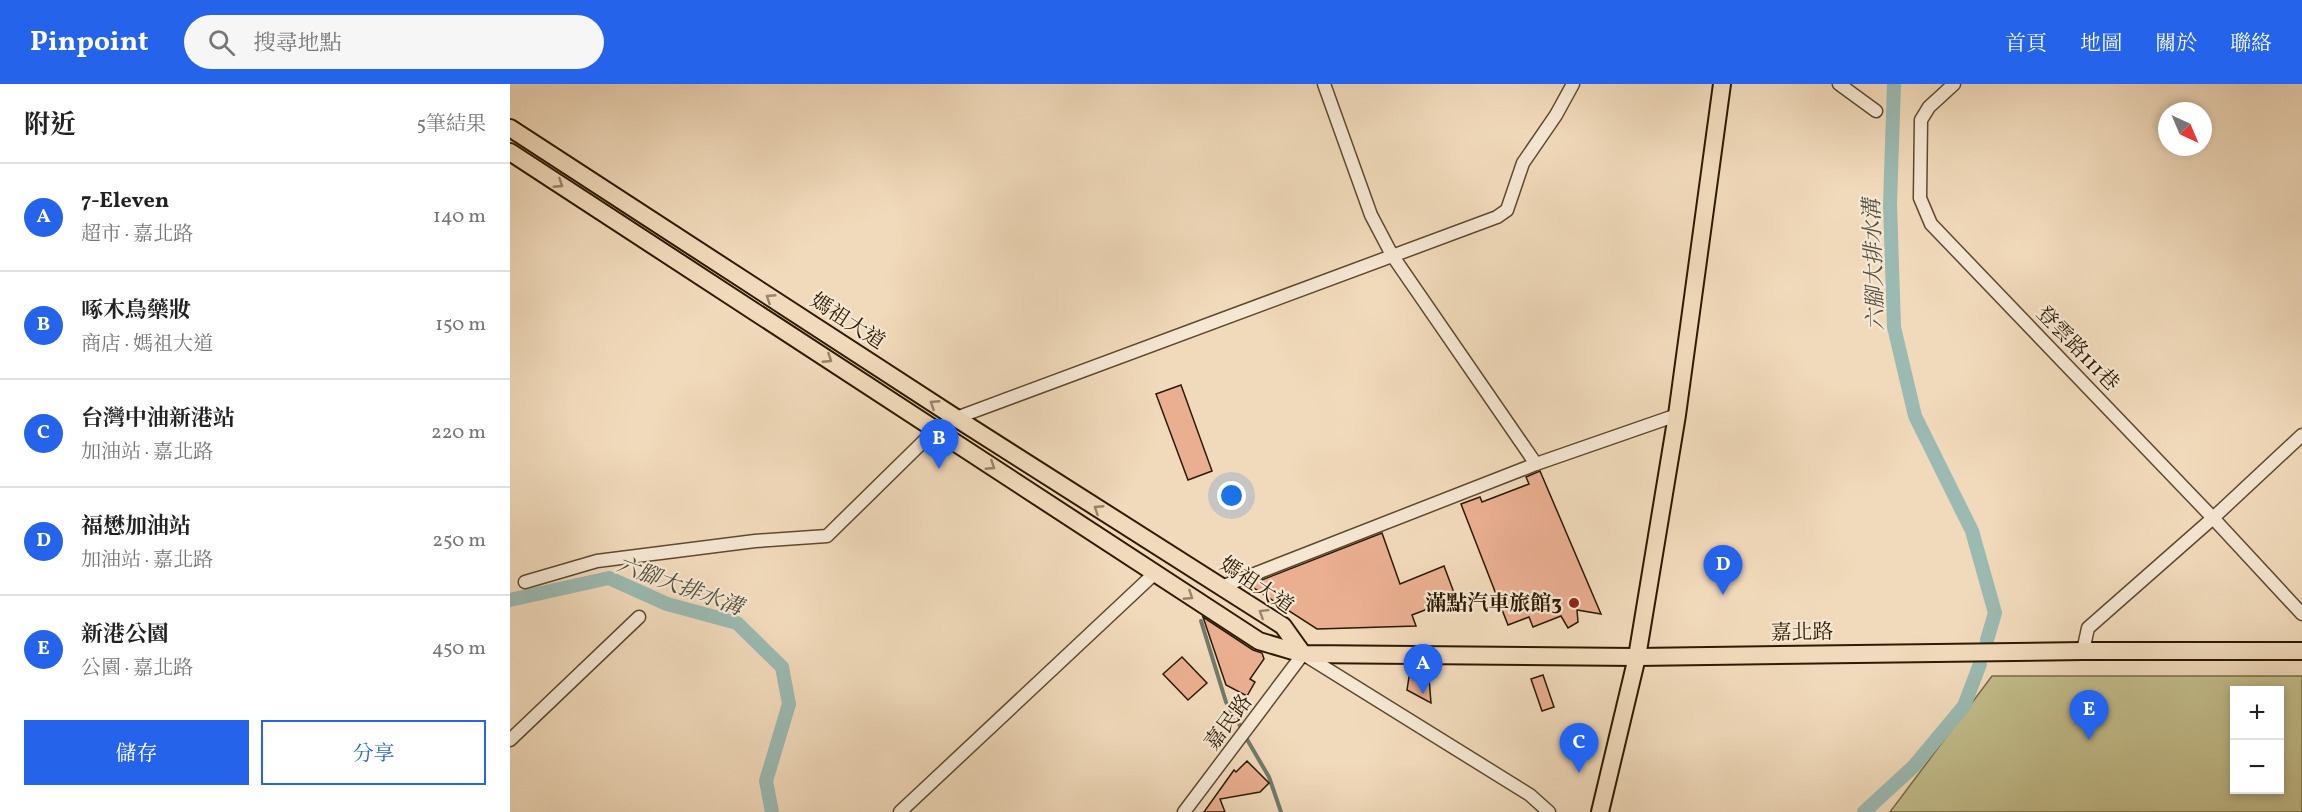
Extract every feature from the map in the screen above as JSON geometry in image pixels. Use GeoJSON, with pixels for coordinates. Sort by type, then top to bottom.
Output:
{"type":"FeatureCollection","features":[{"type":"Feature","properties":{"kind":"main road"},"geometry":{"type":"LineString","coordinates":[[1599,812],[1637,657],[1677,415],[1722,84]]}},
{"type":"Feature","properties":{"kind":"main road","name":"媽祖大道"},"geometry":{"type":"LineString","coordinates":[[510,128],[956,418],[1283,626],[1303,654]]}},
{"type":"Feature","properties":{"kind":"main road","name":"媽祖大道"},"geometry":{"type":"LineString","coordinates":[[512,156],[936,429],[1259,641],[1303,654]]}},
{"type":"Feature","properties":{"kind":"main road","name":"嘉北路"},"geometry":{"type":"LineString","coordinates":[[1303,654],[1637,657],[2083,651],[2302,651]]}},
{"type":"Feature","properties":{"kind":"street"},"geometry":{"type":"LineString","coordinates":[[1324,84],[1371,215],[1392,255],[1536,464]]}},
{"type":"Feature","properties":{"kind":"street"},"geometry":{"type":"LineString","coordinates":[[525,582],[597,561],[755,541],[827,536],[936,429],[956,418],[1497,217],[1507,210],[1523,163],[1556,115],[1573,84]]}},
{"type":"Feature","properties":{"kind":"street"},"geometry":{"type":"LineString","coordinates":[[1839,84],[1876,111]]}},
{"type":"Feature","properties":{"kind":"street","name":"登雲路111巷"},"geometry":{"type":"LineString","coordinates":[[1954,84],[1929,107],[1921,120],[1920,198],[1931,224],[2302,614]]}},
{"type":"Feature","properties":{"kind":"street"},"geometry":{"type":"LineString","coordinates":[[512,156],[528,140]]}},
{"type":"Feature","properties":{"kind":"street"},"geometry":{"type":"LineString","coordinates":[[1221,587],[1536,464],[1677,415]]}},
{"type":"Feature","properties":{"kind":"street"},"geometry":{"type":"LineString","coordinates":[[2083,651],[2088,628],[2213,518],[2302,435]]}},
{"type":"Feature","properties":{"kind":"street"},"geometry":{"type":"LineString","coordinates":[[900,812],[1155,573]]}},
{"type":"Feature","properties":{"kind":"street"},"geometry":{"type":"LineString","coordinates":[[510,740],[639,617]]}},
{"type":"Feature","properties":{"kind":"street"},"geometry":{"type":"LineString","coordinates":[[1303,654],[1530,795],[1549,812]]}},
{"type":"Feature","properties":{"kind":"street","name":"嘉民路"},"geometry":{"type":"LineString","coordinates":[[1184,812],[1303,654]]}},
{"type":"Feature","properties":{"kind":"shaded area"},"geometry":{"type":"Polygon","coordinates":[[[1992,676],[2302,676],[2302,812],[1890,812],[1992,676]]]}},
{"type":"Feature","properties":{"kind":"building"},"geometry":{"type":"Polygon","coordinates":[[[1181,385],[1212,471],[1188,480],[1156,394],[1181,385]]]}},
{"type":"Feature","properties":{"kind":"building"},"geometry":{"type":"Polygon","coordinates":[[[1540,471],[1601,614],[1577,610],[1578,622],[1568,628],[1561,616],[1533,627],[1529,617],[1508,625],[1461,504],[1480,497],[1482,502],[1529,484],[1526,477],[1540,471]]]}},
{"type":"Feature","properties":{"kind":"building"},"geometry":{"type":"Polygon","coordinates":[[[1382,533],[1400,584],[1444,566],[1456,598],[1412,615],[1416,626],[1317,629],[1249,585],[1382,533]]]}},
{"type":"Feature","properties":{"kind":"building"},"geometry":{"type":"Polygon","coordinates":[[[1203,617],[1253,650],[1262,653],[1264,659],[1250,679],[1255,682],[1247,696],[1226,685],[1203,617]]]}},
{"type":"Feature","properties":{"kind":"building"},"geometry":{"type":"Polygon","coordinates":[[[1182,657],[1207,683],[1188,700],[1163,674],[1182,657]]]}},
{"type":"Feature","properties":{"kind":"building"},"geometry":{"type":"Polygon","coordinates":[[[1543,675],[1554,707],[1542,711],[1531,679],[1543,675]]]}},
{"type":"Feature","properties":{"kind":"building"},"geometry":{"type":"Polygon","coordinates":[[[1409,677],[1429,678],[1431,703],[1407,690],[1409,677]]]}},
{"type":"Feature","properties":{"kind":"building"},"geometry":{"type":"Polygon","coordinates":[[[1247,761],[1269,783],[1260,792],[1220,799],[1225,812],[1204,812],[1234,770],[1236,772],[1247,761]]]}},
{"type":"Feature","properties":{"kind":"waterway","name":"六腳大排水溝"},"geometry":{"type":"LineString","coordinates":[[1894,84],[1890,204],[1894,327],[1915,416],[1972,531],[1995,613],[1987,640]]}},
{"type":"Feature","properties":{"kind":"waterway","name":"六腳大排水溝"},"geometry":{"type":"LineString","coordinates":[[510,600],[609,578],[667,604],[737,623],[782,667],[789,704],[766,781],[772,812]]}},
{"type":"Feature","properties":{"kind":"waterway"},"geometry":{"type":"LineString","coordinates":[[1201,621],[1226,702],[1242,729]]}},
{"type":"Feature","properties":{"kind":"waterway","name":"六腳大排水溝"},"geometry":{"type":"LineString","coordinates":[[1864,812],[1914,766],[1964,706],[1980,664]]}},
{"type":"Feature","properties":{"kind":"waterway"},"geometry":{"type":"LineString","coordinates":[[1245,736],[1269,777],[1281,812]]}},
{"type":"Feature","properties":{"kind":"place","name":"啄木鳥藥妝"},"geometry":{"type":"Point","coordinates":[939,469]}},
{"type":"Feature","properties":{"kind":"place","name":"福懋加油站"},"geometry":{"type":"Point","coordinates":[1723,595]}},
{"type":"Feature","properties":{"kind":"place","name":"滿點汽車旅館3"},"geometry":{"type":"Point","coordinates":[1574,603]}},
{"type":"Feature","properties":{"kind":"place","name":"7-Eleven"},"geometry":{"type":"Point","coordinates":[1423,694]}},
{"type":"Feature","properties":{"kind":"place","name":"新港公園"},"geometry":{"type":"Point","coordinates":[2089,740]}},
{"type":"Feature","properties":{"kind":"place","name":"台灣中油新港站"},"geometry":{"type":"Point","coordinates":[1579,773]}}]}
